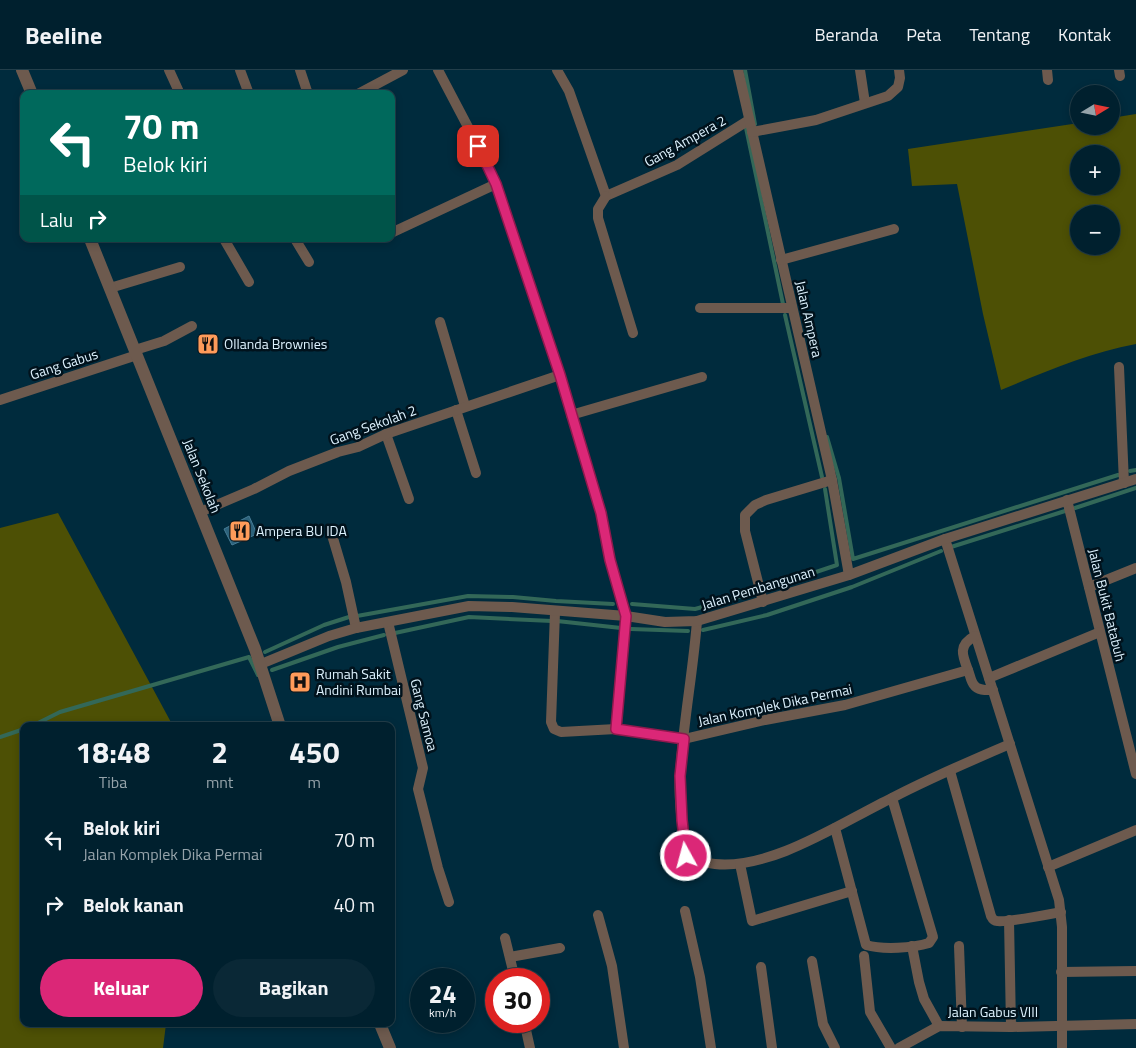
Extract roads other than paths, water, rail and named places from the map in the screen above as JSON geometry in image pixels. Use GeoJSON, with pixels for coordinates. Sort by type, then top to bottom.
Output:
{"type":"FeatureCollection","features":[{"type":"Feature","properties":{"kind":"street"},"geometry":{"type":"LineString","coordinates":[[22,70],[30,90]]}},
{"type":"Feature","properties":{"kind":"street"},"geometry":{"type":"LineString","coordinates":[[169,70],[178,90]]}},
{"type":"Feature","properties":{"kind":"street"},"geometry":{"type":"LineString","coordinates":[[240,70],[248,90]]}},
{"type":"Feature","properties":{"kind":"street"},"geometry":{"type":"LineString","coordinates":[[300,70],[307,90]]}},
{"type":"Feature","properties":{"kind":"street"},"geometry":{"type":"LineString","coordinates":[[366,90],[403,70]]}},
{"type":"Feature","properties":{"kind":"street"},"geometry":{"type":"LineString","coordinates":[[438,70],[496,184],[560,375],[601,513],[610,560],[626,616],[616,729]]}},
{"type":"Feature","properties":{"kind":"street"},"geometry":{"type":"LineString","coordinates":[[556,70],[569,91],[606,196],[598,210],[598,218],[633,333]]}},
{"type":"Feature","properties":{"kind":"street","name":"Jalan Ampera"},"geometry":{"type":"LineString","coordinates":[[738,70],[832,480],[849,575]]}},
{"type":"Feature","properties":{"kind":"street"},"geometry":{"type":"LineString","coordinates":[[860,70],[865,103]]}},
{"type":"Feature","properties":{"kind":"street"},"geometry":{"type":"LineString","coordinates":[[752,132],[816,120],[888,96],[898,87],[899,74]]}},
{"type":"Feature","properties":{"kind":"street","name":"Gang Ampera 2"},"geometry":{"type":"LineString","coordinates":[[606,196],[677,165],[749,120]]}},
{"type":"Feature","properties":{"kind":"street"},"geometry":{"type":"LineString","coordinates":[[395,231],[496,184]]}},
{"type":"Feature","properties":{"kind":"street"},"geometry":{"type":"LineString","coordinates":[[781,260],[894,230]]}},
{"type":"Feature","properties":{"kind":"street","name":"Jalan Sekolah"},"geometry":{"type":"LineString","coordinates":[[91,242],[260,664],[279,722]]}},
{"type":"Feature","properties":{"kind":"street"},"geometry":{"type":"LineString","coordinates":[[226,242],[249,282]]}},
{"type":"Feature","properties":{"kind":"street"},"geometry":{"type":"LineString","coordinates":[[297,242],[309,262]]}},
{"type":"Feature","properties":{"kind":"street"},"geometry":{"type":"LineString","coordinates":[[110,288],[180,267]]}},
{"type":"Feature","properties":{"kind":"street"},"geometry":{"type":"LineString","coordinates":[[700,308],[792,308]]}},
{"type":"Feature","properties":{"kind":"street"},"geometry":{"type":"LineString","coordinates":[[440,322],[476,473]]}},
{"type":"Feature","properties":{"kind":"street","name":"Gang Gabus"},"geometry":{"type":"LineString","coordinates":[[0,400],[136,352],[164,341],[192,326]]}},
{"type":"Feature","properties":{"kind":"street"},"geometry":{"type":"LineString","coordinates":[[1119,367],[1124,483]]}},
{"type":"Feature","properties":{"kind":"street","name":"Gang Sekolah 2"},"geometry":{"type":"LineString","coordinates":[[200,512],[254,490],[289,471],[338,452],[358,447],[386,434],[560,375]]}},
{"type":"Feature","properties":{"kind":"street"},"geometry":{"type":"LineString","coordinates":[[571,415],[702,377]]}},
{"type":"Feature","properties":{"kind":"street"},"geometry":{"type":"LineString","coordinates":[[386,434],[410,499]]}},
{"type":"Feature","properties":{"kind":"street","name":"Jalan Pembangunan"},"geometry":{"type":"LineString","coordinates":[[260,664],[329,636],[356,628],[469,606],[512,607],[555,612],[626,616],[665,622],[697,621],[849,575],[945,539],[1136,479]]}},
{"type":"Feature","properties":{"kind":"street"},"geometry":{"type":"LineString","coordinates":[[763,602],[745,531],[745,515],[756,505],[766,500],[832,480]]}},
{"type":"Feature","properties":{"kind":"street","name":"Jalan Bukit Batabuh"},"geometry":{"type":"LineString","coordinates":[[1067,500],[1136,774]]}},
{"type":"Feature","properties":{"kind":"street"},"geometry":{"type":"LineString","coordinates":[[332,535],[346,582],[356,628]]}},
{"type":"Feature","properties":{"kind":"street"},"geometry":{"type":"LineString","coordinates":[[945,539],[1059,900],[1061,912],[1062,1048]]}},
{"type":"Feature","properties":{"kind":"street"},"geometry":{"type":"LineString","coordinates":[[1089,587],[1136,568]]}},
{"type":"Feature","properties":{"kind":"street","name":"Jalan Komplek Dika Permai"},"geometry":{"type":"LineString","coordinates":[[555,612],[551,722],[554,729],[561,732],[616,729],[684,739],[765,720],[845,705],[968,670]]}},
{"type":"Feature","properties":{"kind":"street"},"geometry":{"type":"LineString","coordinates":[[697,621],[680,776],[686,856],[715,864],[740,864],[772,857],[835,828],[892,798],[1010,744]]}},
{"type":"Feature","properties":{"kind":"street","name":"Gang Samoa"},"geometry":{"type":"LineString","coordinates":[[388,622],[423,768],[418,789],[438,868],[449,902]]}},
{"type":"Feature","properties":{"kind":"street"},"geometry":{"type":"LineString","coordinates":[[989,678],[1100,632]]}},
{"type":"Feature","properties":{"kind":"street"},"geometry":{"type":"LineString","coordinates":[[975,636],[964,645],[962,655],[974,685],[979,689],[993,690]]}},
{"type":"Feature","properties":{"kind":"street"},"geometry":{"type":"LineString","coordinates":[[950,771],[991,916],[996,921],[1061,912]]}},
{"type":"Feature","properties":{"kind":"street"},"geometry":{"type":"LineString","coordinates":[[835,828],[866,945],[875,948],[929,943],[933,937],[892,798]]}},
{"type":"Feature","properties":{"kind":"street"},"geometry":{"type":"LineString","coordinates":[[1048,867],[1136,830]]}},
{"type":"Feature","properties":{"kind":"street"},"geometry":{"type":"LineString","coordinates":[[740,864],[752,921],[852,891]]}},
{"type":"Feature","properties":{"kind":"street"},"geometry":{"type":"LineString","coordinates":[[685,911],[700,977],[711,1048]]}},
{"type":"Feature","properties":{"kind":"street"},"geometry":{"type":"LineString","coordinates":[[598,915],[612,966],[624,1048]]}},
{"type":"Feature","properties":{"kind":"street"},"geometry":{"type":"LineString","coordinates":[[1009,920],[1011,1027]]}},
{"type":"Feature","properties":{"kind":"street"},"geometry":{"type":"LineString","coordinates":[[505,938],[512,968]]}},
{"type":"Feature","properties":{"kind":"street"},"geometry":{"type":"LineString","coordinates":[[912,946],[924,999],[939,1026]]}},
{"type":"Feature","properties":{"kind":"street"},"geometry":{"type":"LineString","coordinates":[[959,946],[962,1027]]}},
{"type":"Feature","properties":{"kind":"street"},"geometry":{"type":"LineString","coordinates":[[510,957],[560,948]]}},
{"type":"Feature","properties":{"kind":"street"},"geometry":{"type":"LineString","coordinates":[[864,956],[870,1012],[891,1048]]}},
{"type":"Feature","properties":{"kind":"street"},"geometry":{"type":"LineString","coordinates":[[812,961],[823,1024],[834,1048]]}},
{"type":"Feature","properties":{"kind":"street"},"geometry":{"type":"LineString","coordinates":[[761,967],[772,1048]]}},
{"type":"Feature","properties":{"kind":"street"},"geometry":{"type":"LineString","coordinates":[[1061,972],[1136,971]]}},
{"type":"Feature","properties":{"kind":"street","name":"Jalan Gabus VIII"},"geometry":{"type":"LineString","coordinates":[[899,1048],[939,1026],[1011,1027],[1136,1024]]}},
{"type":"Feature","properties":{"kind":"street"},"geometry":{"type":"LineString","coordinates":[[381,1027],[390,1048]]}},
{"type":"Feature","properties":{"kind":"street"},"geometry":{"type":"LineString","coordinates":[[527,1033],[530,1048]]}},
{"type":"Feature","properties":{"kind":"waterway"},"geometry":{"type":"LineString","coordinates":[[745,70],[755,124]]}},
{"type":"Feature","properties":{"kind":"waterway"},"geometry":{"type":"LineString","coordinates":[[745,123],[783,304]]}},
{"type":"Feature","properties":{"kind":"waterway"},"geometry":{"type":"LineString","coordinates":[[785,315],[822,477]]}},
{"type":"Feature","properties":{"kind":"waterway"},"geometry":{"type":"LineString","coordinates":[[827,437],[839,478],[853,559],[1118,475]]}},
{"type":"Feature","properties":{"kind":"waterway"},"geometry":{"type":"LineString","coordinates":[[1130,471],[1136,470]]}},
{"type":"Feature","properties":{"kind":"waterway"},"geometry":{"type":"LineString","coordinates":[[1075,508],[1136,488]]}},
{"type":"Feature","properties":{"kind":"waterway"},"geometry":{"type":"LineString","coordinates":[[765,589],[837,565],[825,489]]}},
{"type":"Feature","properties":{"kind":"waterway"},"geometry":{"type":"LineString","coordinates":[[951,547],[1065,511]]}},
{"type":"Feature","properties":{"kind":"waterway"},"geometry":{"type":"LineString","coordinates":[[703,630],[767,615],[852,587],[941,551]]}},
{"type":"Feature","properties":{"kind":"waterway"},"geometry":{"type":"LineString","coordinates":[[632,604],[695,609],[753,593]]}},
{"type":"Feature","properties":{"kind":"waterway"},"geometry":{"type":"LineString","coordinates":[[357,616],[468,596],[613,604]]}},
{"type":"Feature","properties":{"kind":"waterway"},"geometry":{"type":"LineString","coordinates":[[265,652],[324,625],[349,617]]}},
{"type":"Feature","properties":{"kind":"waterway"},"geometry":{"type":"LineString","coordinates":[[395,633],[469,617],[552,621]]}},
{"type":"Feature","properties":{"kind":"waterway"},"geometry":{"type":"LineString","coordinates":[[557,621],[621,628]]}},
{"type":"Feature","properties":{"kind":"waterway"},"geometry":{"type":"LineString","coordinates":[[631,629],[688,631]]}},
{"type":"Feature","properties":{"kind":"waterway"},"geometry":{"type":"LineString","coordinates":[[272,670],[338,647],[384,635]]}},
{"type":"Feature","properties":{"kind":"waterway"},"geometry":{"type":"LineString","coordinates":[[40,722],[60,712],[249,657],[258,675]]}},
{"type":"Feature","properties":{"kind":"waterway"},"geometry":{"type":"LineString","coordinates":[[0,737],[20,730]]}},
{"type":"Feature","properties":{"kind":"place","name":"Ollanda Brownies"},"geometry":{"type":"Point","coordinates":[208,344]}},
{"type":"Feature","properties":{"kind":"place","name":"Ampera BU IDA"},"geometry":{"type":"Point","coordinates":[240,531]}},
{"type":"Feature","properties":{"kind":"place","name":"Rumah Sakit Andini Rumbai"},"geometry":{"type":"Point","coordinates":[300,682]}}]}
